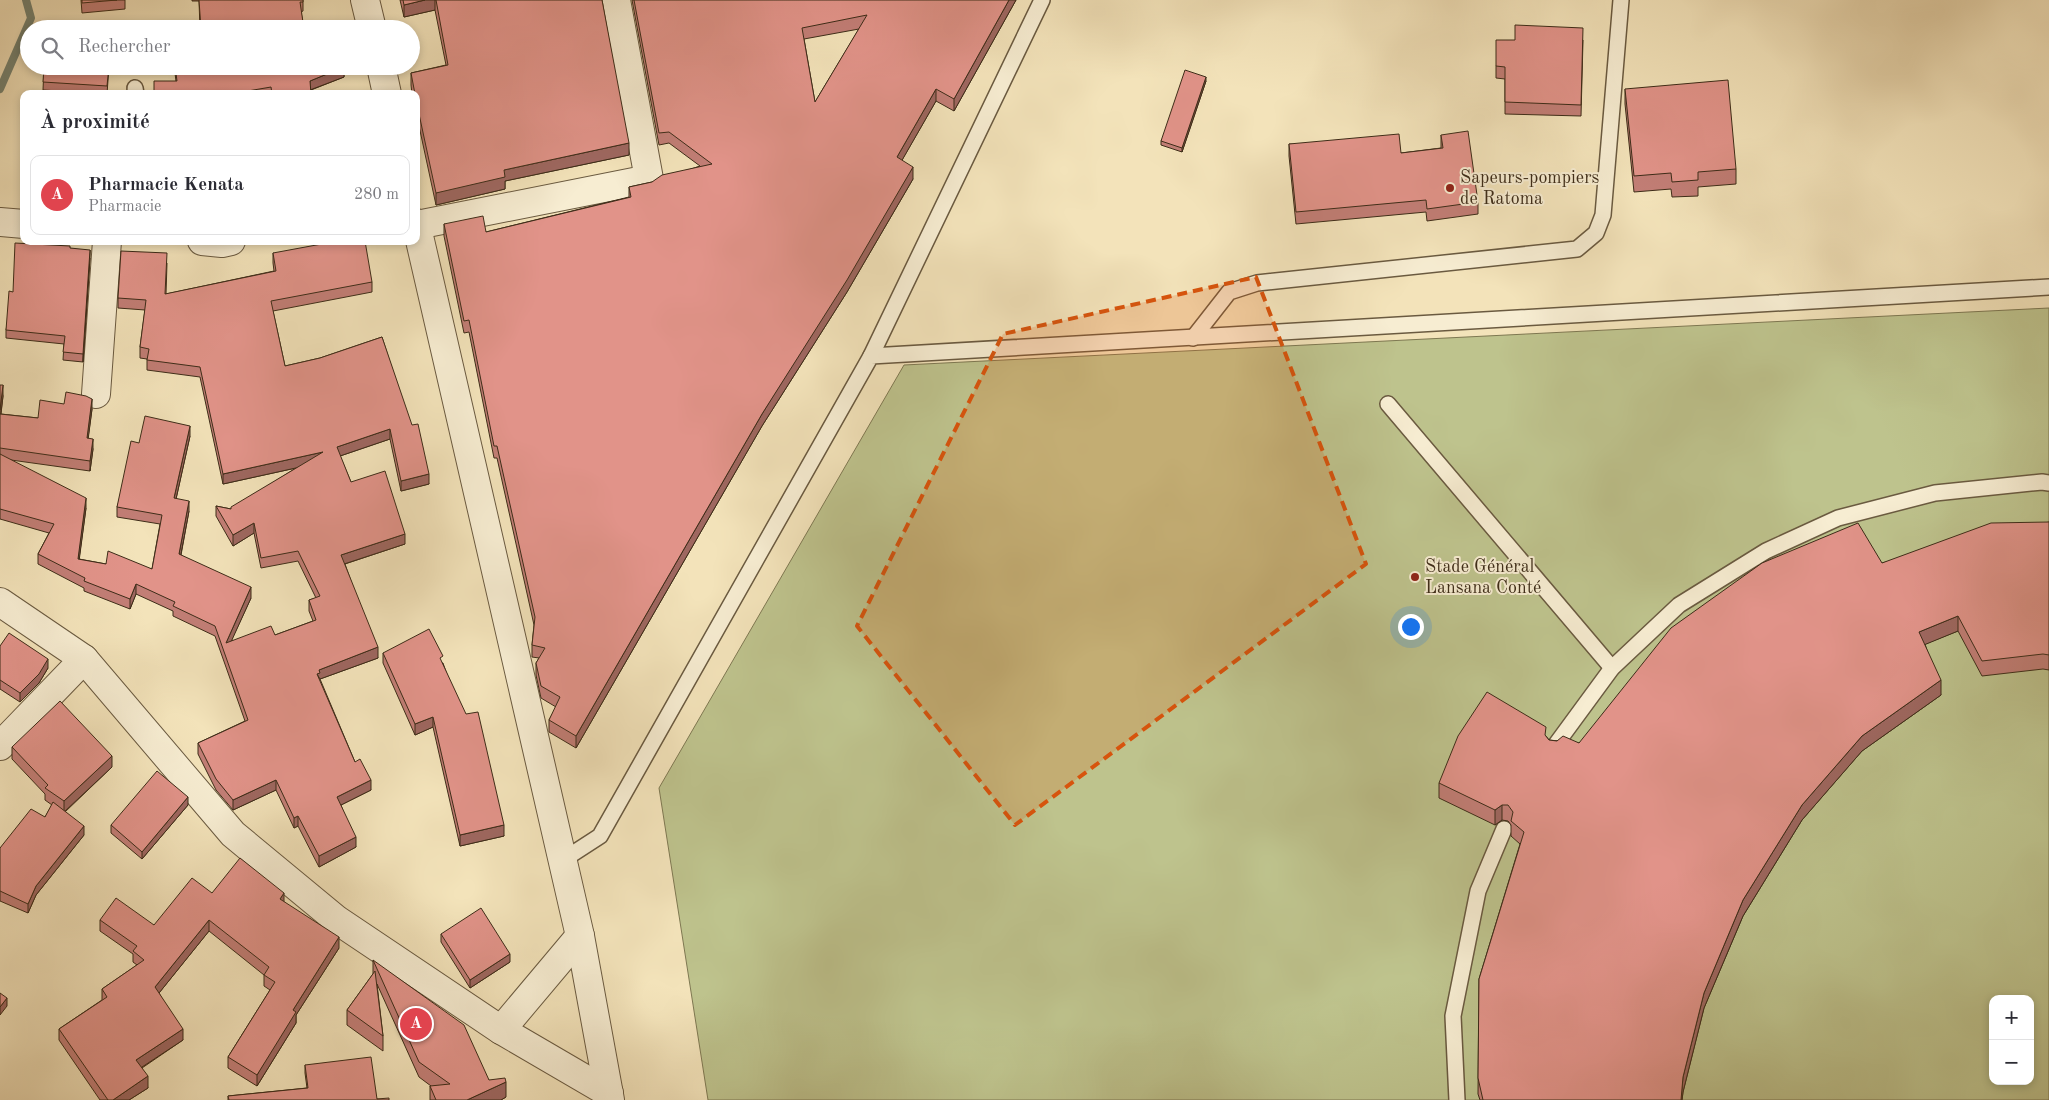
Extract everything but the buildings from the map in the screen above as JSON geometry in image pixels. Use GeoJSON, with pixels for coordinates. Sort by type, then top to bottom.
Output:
{"type":"FeatureCollection","features":[{"type":"Feature","properties":{"kind":"street"},"geometry":{"type":"LineString","coordinates":[[365,0],[370,20]]}},
{"type":"Feature","properties":{"kind":"street"},"geometry":{"type":"LineString","coordinates":[[420,223],[649,179],[616,0]]}},
{"type":"Feature","properties":{"kind":"street"},"geometry":{"type":"LineString","coordinates":[[382,75],[386,90]]}},
{"type":"Feature","properties":{"kind":"street"},"geometry":{"type":"LineString","coordinates":[[0,222],[20,224]]}},
{"type":"Feature","properties":{"kind":"street"},"geometry":{"type":"LineString","coordinates":[[420,237],[580,936],[609,1097]]}},
{"type":"Feature","properties":{"kind":"street"},"geometry":{"type":"LineString","coordinates":[[96,394],[108,245]]}},
{"type":"Feature","properties":{"kind":"street"},"geometry":{"type":"LineString","coordinates":[[0,602],[84,659],[234,834],[337,920],[501,1030],[609,1097]]}},
{"type":"Feature","properties":{"kind":"street"},"geometry":{"type":"LineString","coordinates":[[0,746],[84,659]]}},
{"type":"Feature","properties":{"kind":"street"},"geometry":{"type":"LineString","coordinates":[[501,1030],[580,936]]}},
{"type":"Feature","properties":{"kind":"lane"},"geometry":{"type":"LineString","coordinates":[[563,860],[600,836],[871,356],[1042,0]]}},
{"type":"Feature","properties":{"kind":"lane"},"geometry":{"type":"LineString","coordinates":[[1193,338],[1230,292],[1257,283],[1577,249],[1596,232],[1603,215],[1621,0]]}},
{"type":"Feature","properties":{"kind":"lane"},"geometry":{"type":"LineString","coordinates":[[871,356],[2049,287]]}},
{"type":"Feature","properties":{"kind":"lane"},"geometry":{"type":"LineString","coordinates":[[1388,404],[1612,668]]}},
{"type":"Feature","properties":{"kind":"lane"},"geometry":{"type":"LineString","coordinates":[[1554,747],[1612,668],[1679,605],[1766,551],[1838,518],[1935,494],[2042,482],[2049,483]]}},
{"type":"Feature","properties":{"kind":"lane"},"geometry":{"type":"LineString","coordinates":[[1457,1100],[1453,1016],[1478,891],[1504,829]]}},
{"type":"Feature","properties":{"kind":"highlighted area"},"geometry":{"type":"Polygon","coordinates":[[[1256,277],[1366,564],[1015,825],[857,626],[1003,334],[1256,277]]]}},
{"type":"Feature","properties":{"kind":"green space","name":"Stade Général Lansana Conté"},"geometry":{"type":"Polygon","coordinates":[[[2049,308],[2049,1100],[708,1100],[659,788],[904,365],[2049,308]]]}},
{"type":"Feature","properties":{"kind":"waterway"},"geometry":{"type":"LineString","coordinates":[[26,0],[30,20]]}},
{"type":"Feature","properties":{"kind":"waterway"},"geometry":{"type":"LineString","coordinates":[[0,89],[20,43]]}},
{"type":"Feature","properties":{"kind":"place","name":"Sapeurs-pompiers de Ratoma"},"geometry":{"type":"Point","coordinates":[1450,188]}},
{"type":"Feature","properties":{"kind":"place","name":"Stade Général Lansana Conté"},"geometry":{"type":"Point","coordinates":[1415,577]}},
{"type":"Feature","properties":{"kind":"place","name":"Pharmacie Kenata"},"geometry":{"type":"Point","coordinates":[416,1024]}}]}
